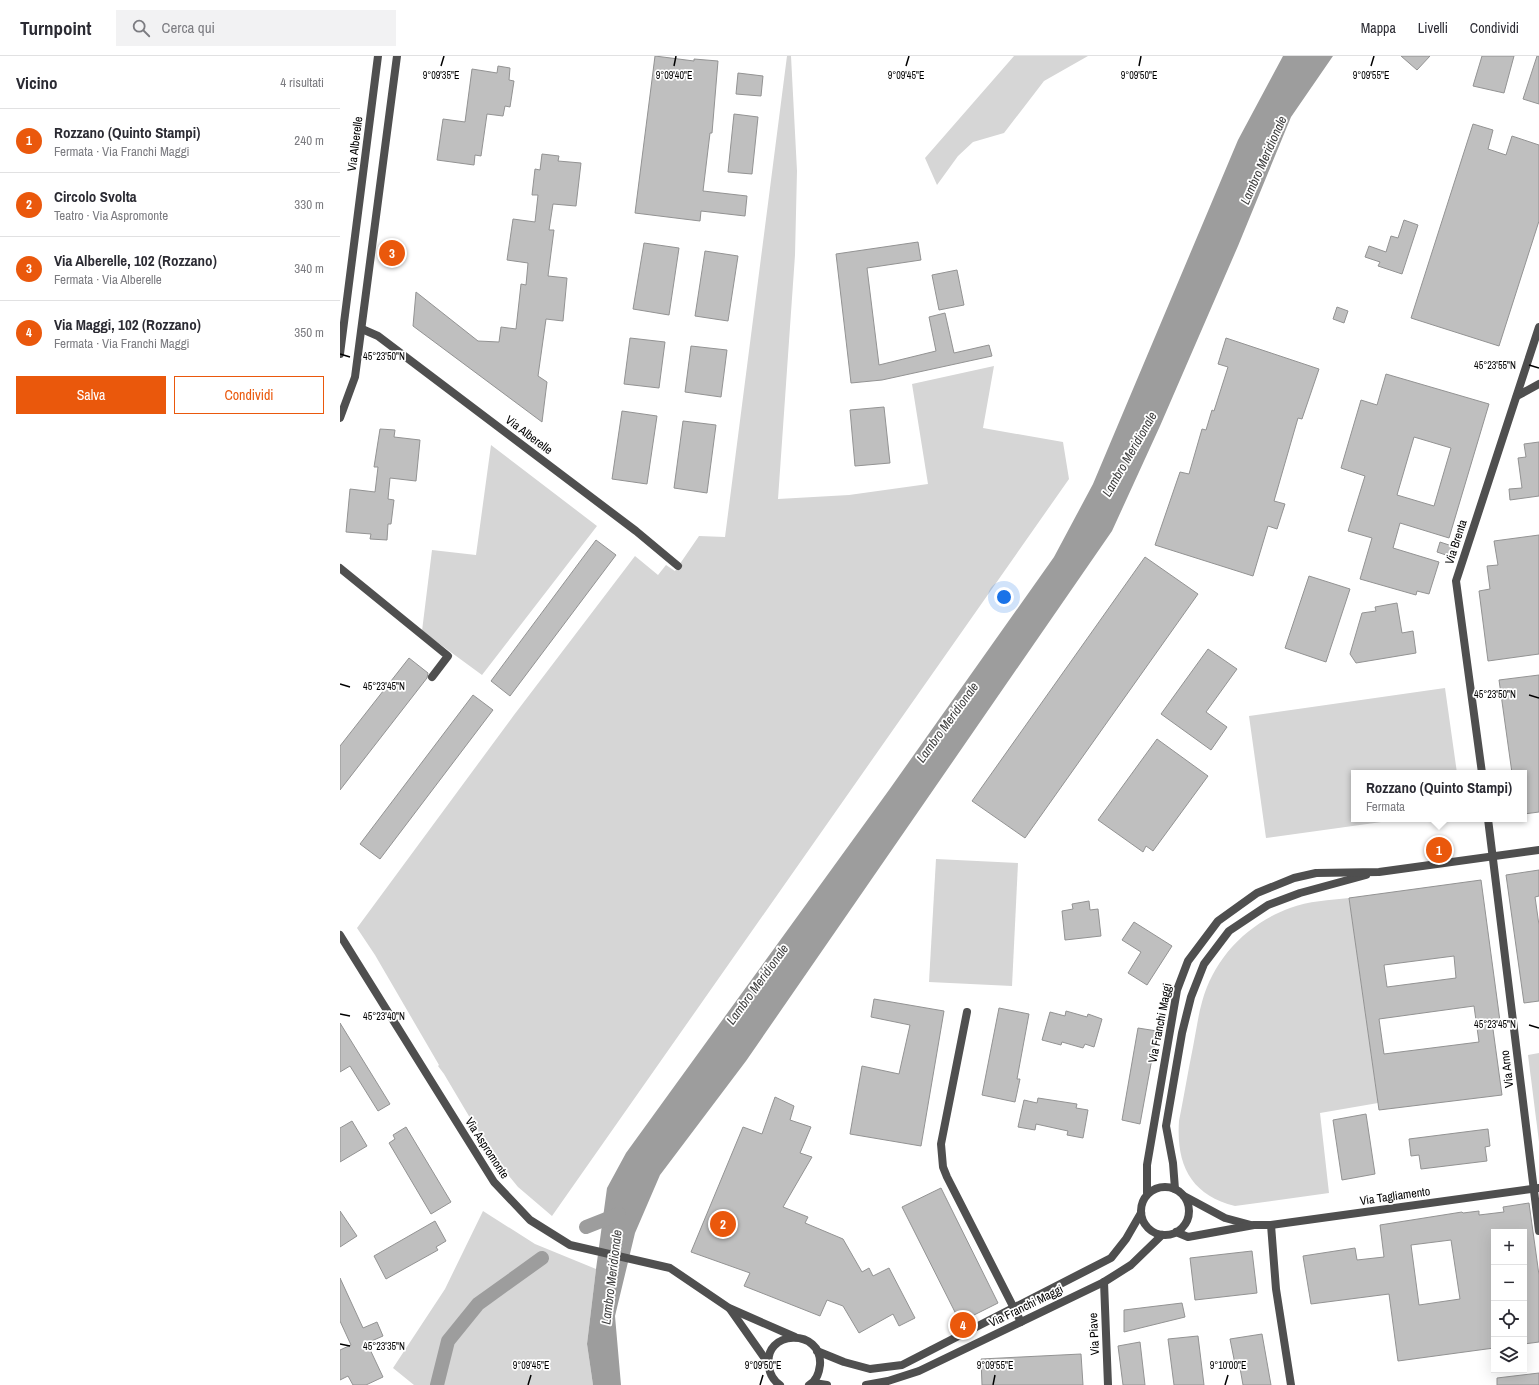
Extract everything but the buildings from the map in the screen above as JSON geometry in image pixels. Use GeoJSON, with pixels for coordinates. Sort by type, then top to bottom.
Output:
{"type":"FeatureCollection","features":[{"type":"Feature","properties":{"kind":"street","name":"Via Alberelle"},"geometry":{"type":"LineString","coordinates":[[340,354],[378,56]]}},
{"type":"Feature","properties":{"kind":"street"},"geometry":{"type":"LineString","coordinates":[[341,417],[355,377],[397,56]]}},
{"type":"Feature","properties":{"kind":"street","name":"Via Brenta"},"geometry":{"type":"LineString","coordinates":[[1482,770],[1456,581],[1539,327]]}},
{"type":"Feature","properties":{"kind":"street","name":"Via Alberelle"},"geometry":{"type":"LineString","coordinates":[[362,329],[378,336],[678,566]]}},
{"type":"Feature","properties":{"kind":"street"},"geometry":{"type":"LineString","coordinates":[[1517,396],[1539,384]]}},
{"type":"Feature","properties":{"kind":"street"},"geometry":{"type":"LineString","coordinates":[[340,568],[448,656],[432,677]]}},
{"type":"Feature","properties":{"kind":"street"},"geometry":{"type":"LineString","coordinates":[[1488,822],[1493,856]]}},
{"type":"Feature","properties":{"kind":"street","name":"Via Franchi Maggi"},"geometry":{"type":"LineString","coordinates":[[1175,1189],[1173,1163],[1166,1126],[1182,1033],[1191,997],[1204,964],[1229,931],[1268,905],[1300,893],[1379,872],[1539,850]]}},
{"type":"Feature","properties":{"kind":"street","name":"Via Arno"},"geometry":{"type":"LineString","coordinates":[[1493,856],[1536,1189],[1539,1231]]}},
{"type":"Feature","properties":{"kind":"street","name":"Via Franchi Maggi"},"geometry":{"type":"LineString","coordinates":[[1148,1193],[1147,1165],[1177,990],[1188,961],[1218,921],[1257,893],[1294,878],[1316,873],[1379,872]]}},
{"type":"Feature","properties":{"kind":"street","name":"Via Aspromonte"},"geometry":{"type":"LineString","coordinates":[[340,935],[494,1182],[530,1220],[570,1246],[670,1268],[729,1308],[795,1337]]}},
{"type":"Feature","properties":{"kind":"street"},"geometry":{"type":"LineString","coordinates":[[967,1012],[940,1144],[941,1156],[947,1177],[1020,1322]]}},
{"type":"Feature","properties":{"kind":"street"},"geometry":{"type":"LineString","coordinates":[[1160,1187],[1175,1189],[1184,1196],[1189,1208],[1188,1217],[1184,1226],[1176,1232],[1162,1235],[1150,1230],[1143,1222],[1141,1213],[1142,1204],[1148,1193],[1160,1187]]}},
{"type":"Feature","properties":{"kind":"street","name":"Via Tagliamento"},"geometry":{"type":"LineString","coordinates":[[1176,1232],[1188,1237],[1254,1225],[1271,1225],[1536,1189]]}},
{"type":"Feature","properties":{"kind":"street","name":"Via Tagliamento"},"geometry":{"type":"LineString","coordinates":[[1184,1196],[1225,1218],[1254,1225]]}},
{"type":"Feature","properties":{"kind":"street","name":"Via Franchi Maggi"},"geometry":{"type":"LineString","coordinates":[[795,1337],[808,1341],[817,1351],[844,1362],[870,1368],[902,1365],[1111,1258],[1126,1239],[1141,1213]]}},
{"type":"Feature","properties":{"kind":"street"},"geometry":{"type":"LineString","coordinates":[[1271,1225],[1276,1289],[1291,1385]]}},
{"type":"Feature","properties":{"kind":"street","name":"Via Franchi Maggi"},"geometry":{"type":"LineString","coordinates":[[866,1385],[888,1381],[919,1371],[1104,1282],[1131,1266],[1162,1235]]}},
{"type":"Feature","properties":{"kind":"street","name":"Via Piave"},"geometry":{"type":"LineString","coordinates":[[1104,1282],[1108,1385]]}},
{"type":"Feature","properties":{"kind":"street","name":"Via Aspromonte"},"geometry":{"type":"LineString","coordinates":[[729,1308],[768,1363],[770,1373],[777,1384]]}},
{"type":"Feature","properties":{"kind":"street"},"geometry":{"type":"LineString","coordinates":[[768,1363],[770,1352],[776,1345],[782,1341],[795,1337]]}},
{"type":"Feature","properties":{"kind":"street"},"geometry":{"type":"LineString","coordinates":[[817,1351],[820,1361],[820,1371],[812,1384],[827,1385]]}},
{"type":"Feature","properties":{"kind":"shaded area"},"geometry":{"type":"Polygon","coordinates":[[[787,56],[791,56],[797,171],[795,255],[778,499],[849,495],[928,484],[912,384],[994,366],[983,428],[1063,442],[1069,479],[552,1216],[518,1187],[492,1155],[438,1066],[439,1065],[375,955],[357,928],[514,715],[635,556],[658,575],[666,565],[675,571],[699,536],[725,537],[787,56]]]}},
{"type":"Feature","properties":{"kind":"shaded area"},"geometry":{"type":"Polygon","coordinates":[[[1014,56],[1088,56],[1044,81],[1004,133],[973,142],[958,156],[937,185],[925,158],[1014,56]]]}},
{"type":"Feature","properties":{"kind":"shaded area"},"geometry":{"type":"Polygon","coordinates":[[[491,445],[597,526],[482,675],[422,631],[432,550],[476,555],[491,445]]]}},
{"type":"Feature","properties":{"kind":"shaded area"},"geometry":{"type":"Polygon","coordinates":[[[1445,688],[1457,770],[1351,770],[1351,822],[1381,822],[1266,838],[1249,716],[1445,688]]]}},
{"type":"Feature","properties":{"kind":"shaded area"},"geometry":{"type":"Polygon","coordinates":[[[936,859],[1018,863],[1012,986],[929,982],[936,859]]]}},
{"type":"Feature","properties":{"kind":"shaded area"},"geometry":{"type":"Polygon","coordinates":[[[1349,898],[1378,1103],[1320,1113],[1329,1193],[1235,1206],[1220,1201],[1207,1194],[1197,1186],[1189,1176],[1180,1151],[1179,1137],[1179,1121],[1198,1018],[1207,986],[1224,957],[1234,944],[1260,923],[1290,908],[1304,904],[1349,898]]]}},
{"type":"Feature","properties":{"kind":"shaded area"},"geometry":{"type":"Polygon","coordinates":[[[1539,1053],[1539,1142],[1528,1055],[1539,1053]]]}},
{"type":"Feature","properties":{"kind":"shaded area"},"geometry":{"type":"Polygon","coordinates":[[[483,1211],[535,1244],[596,1269],[587,1344],[593,1385],[414,1385],[393,1368],[445,1289],[483,1211]]]}},
{"type":"Feature","properties":{"kind":"water","name":"Lambro Meridionale"},"geometry":{"type":"Polygon","coordinates":[[[1283,56],[1333,56],[1291,117],[1238,246],[1160,426],[1112,531],[746,1061],[660,1175],[635,1233],[615,1316],[621,1385],[593,1385],[587,1344],[607,1188],[626,1153],[889,790],[1054,557],[1093,484],[1238,140],[1283,56]]]}},
{"type":"Feature","properties":{"kind":"waterway"},"geometry":{"type":"LineString","coordinates":[[586,1227],[619,1214]]}},
{"type":"Feature","properties":{"kind":"waterway"},"geometry":{"type":"LineString","coordinates":[[437,1385],[448,1341],[478,1304],[542,1258]]}},
{"type":"Feature","properties":{"kind":"place","name":"Via Alberelle, 102 (Rozzano)"},"geometry":{"type":"Point","coordinates":[392,253]}},
{"type":"Feature","properties":{"kind":"place","name":"Rozzano (Quinto Stampi)"},"geometry":{"type":"Point","coordinates":[1439,850]}},
{"type":"Feature","properties":{"kind":"place","name":"Circolo Svolta"},"geometry":{"type":"Point","coordinates":[723,1224]}},
{"type":"Feature","properties":{"kind":"place","name":"Via Maggi, 102 (Rozzano)"},"geometry":{"type":"Point","coordinates":[963,1325]}}]}
